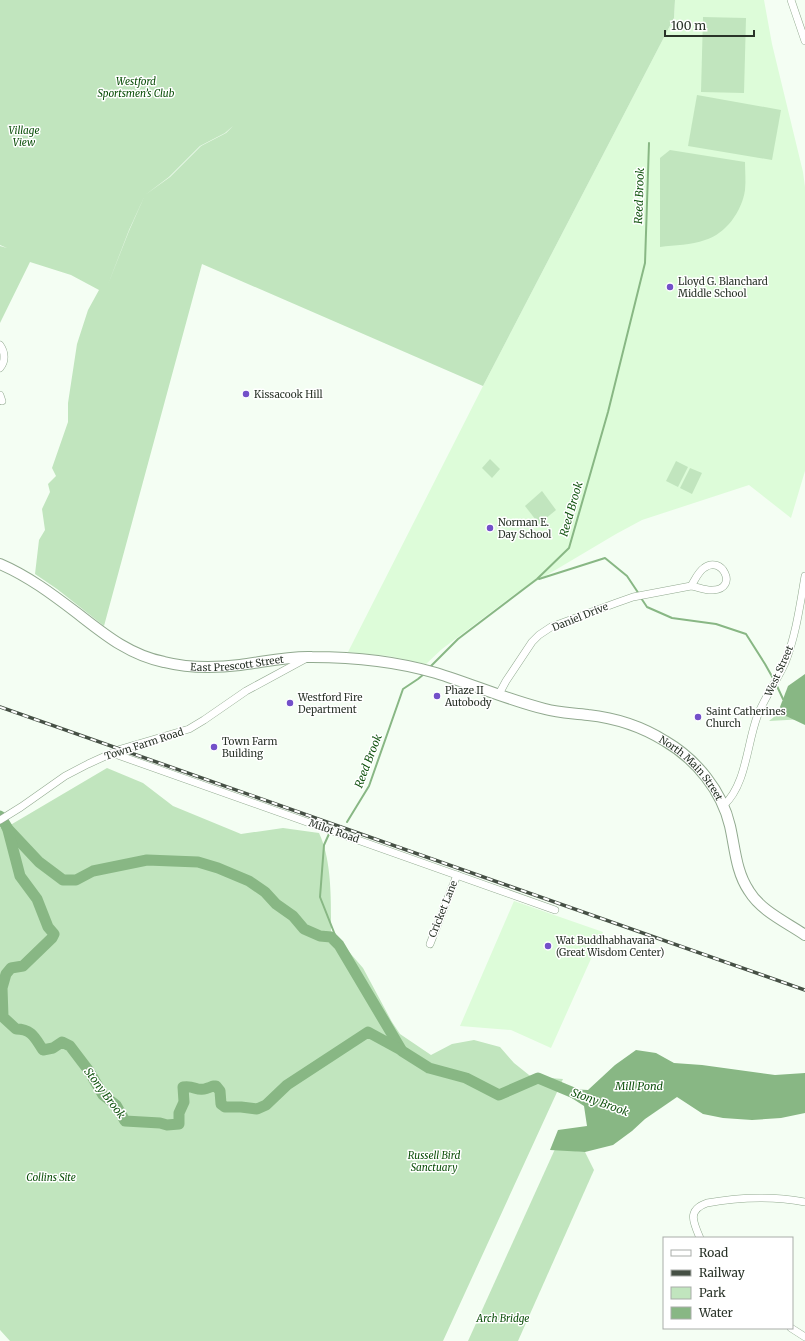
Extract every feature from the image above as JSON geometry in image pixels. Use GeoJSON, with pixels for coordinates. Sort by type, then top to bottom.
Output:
{"type":"FeatureCollection","features":[{"type":"Feature","properties":{"kind":"main road","name":"East Prescott Street"},"geometry":{"type":"LineString","coordinates":[[0,564],[27,577],[42,587],[111,639],[134,653],[150,659],[167,663],[208,667],[237,666],[308,657],[374,660],[427,670],[499,694]]}},
{"type":"Feature","properties":{"kind":"main road","name":"North Main Street"},"geometry":{"type":"LineString","coordinates":[[499,694],[548,710],[618,720],[645,730],[667,742],[686,756],[720,796],[730,824],[742,880],[750,893],[762,906],[785,923],[805,935]]}},
{"type":"Feature","properties":{"kind":"street"},"geometry":{"type":"LineString","coordinates":[[791,0],[805,41]]}},
{"type":"Feature","properties":{"kind":"street"},"geometry":{"type":"LineString","coordinates":[[0,345],[4,353],[4,359],[0,368]]}},
{"type":"Feature","properties":{"kind":"street","name":"Daniel Drive"},"geometry":{"type":"LineString","coordinates":[[499,694],[532,642],[539,635],[550,628],[628,599],[691,586],[714,590],[723,587],[726,583],[725,572],[719,566],[708,565],[702,568],[691,586]]}},
{"type":"Feature","properties":{"kind":"street","name":"West Street"},"geometry":{"type":"LineString","coordinates":[[724,805],[734,794],[757,718],[785,663],[796,625],[805,576]]}},
{"type":"Feature","properties":{"kind":"street","name":"Town Farm Road"},"geometry":{"type":"LineString","coordinates":[[3,818],[65,776],[112,753],[189,729],[246,691],[308,657]]}},
{"type":"Feature","properties":{"kind":"street","name":"Milot Road"},"geometry":{"type":"LineString","coordinates":[[112,753],[555,910]]}},
{"type":"Feature","properties":{"kind":"street","name":"Cricket Lane"},"geometry":{"type":"LineString","coordinates":[[430,944],[457,875]]}},
{"type":"Feature","properties":{"kind":"street"},"geometry":{"type":"LineString","coordinates":[[700,1237],[693,1220],[694,1212],[699,1206],[707,1203],[760,1198],[789,1199],[805,1202]]}},
{"type":"Feature","properties":{"kind":"street"},"geometry":{"type":"LineString","coordinates":[[793,1329],[805,1337]]}},
{"type":"Feature","properties":{"kind":"shaded area","name":"Lloyd G. Blanchard Middle School"},"geometry":{"type":"Polygon","coordinates":[[[675,0],[764,0],[772,44],[803,172],[805,187],[805,471],[791,518],[749,485],[642,520],[616,534],[515,594],[442,649],[426,664],[388,656],[348,652],[483,386],[674,18],[675,0]]]}},
{"type":"Feature","properties":{"kind":"shaded area"},"geometry":{"type":"Polygon","coordinates":[[[514,901],[603,932],[551,1048],[511,1030],[460,1026],[514,901]]]}},
{"type":"Feature","properties":{"kind":"green space"},"geometry":{"type":"Polygon","coordinates":[[[0,0],[675,0],[674,18],[483,386],[202,264],[104,626],[57,589],[35,574],[39,540],[45,530],[42,509],[50,492],[48,484],[56,476],[52,468],[68,422],[68,403],[77,344],[88,310],[99,290],[71,275],[30,262],[0,323],[0,246],[7,248],[0,245],[0,0]],[[233,126],[225,133],[200,146],[169,177],[145,195],[170,177],[201,146],[226,133],[233,126]],[[145,195],[129,230],[107,287],[145,195]]]}},
{"type":"Feature","properties":{"kind":"green space"},"geometry":{"type":"Polygon","coordinates":[[[703,17],[746,18],[744,93],[701,92],[703,17]]]}},
{"type":"Feature","properties":{"kind":"green space"},"geometry":{"type":"Polygon","coordinates":[[[697,95],[781,110],[772,160],[688,146],[697,95]]]}},
{"type":"Feature","properties":{"kind":"green space"},"geometry":{"type":"Polygon","coordinates":[[[670,150],[745,162],[745,190],[737,213],[732,221],[720,233],[700,242],[660,247],[660,158],[670,150]]]}},
{"type":"Feature","properties":{"kind":"green space"},"geometry":{"type":"Polygon","coordinates":[[[490,459],[500,469],[492,478],[482,468],[490,459]]]}},
{"type":"Feature","properties":{"kind":"green space"},"geometry":{"type":"Polygon","coordinates":[[[676,461],[688,467],[678,487],[666,481],[676,461]]]}},
{"type":"Feature","properties":{"kind":"green space"},"geometry":{"type":"Polygon","coordinates":[[[690,468],[702,473],[692,494],[680,488],[690,468]]]}},
{"type":"Feature","properties":{"kind":"green space"},"geometry":{"type":"Polygon","coordinates":[[[542,491],[556,510],[539,524],[525,506],[542,491]]]}},
{"type":"Feature","properties":{"kind":"green space"},"geometry":{"type":"Polygon","coordinates":[[[805,692],[805,719],[769,721],[805,692]]]}},
{"type":"Feature","properties":{"kind":"green space"},"geometry":{"type":"Polygon","coordinates":[[[107,768],[143,783],[173,806],[241,834],[283,828],[319,833],[329,868],[331,931],[363,968],[400,1034],[431,1055],[452,1044],[474,1040],[500,1047],[514,1063],[539,1083],[550,1078],[563,1079],[443,1341],[10,1341],[0,1330],[0,828],[5,825],[7,827],[107,768]]]}},
{"type":"Feature","properties":{"kind":"green space","name":"Arch Bridge"},"geometry":{"type":"Polygon","coordinates":[[[555,1149],[585,1152],[594,1170],[518,1341],[468,1341],[555,1149]]]}},
{"type":"Feature","properties":{"kind":"water"},"geometry":{"type":"Polygon","coordinates":[[[805,674],[805,725],[786,716],[780,707],[788,686],[805,674]]]}},
{"type":"Feature","properties":{"kind":"water","name":"Mill Pond"},"geometry":{"type":"Polygon","coordinates":[[[636,1050],[656,1053],[674,1063],[702,1065],[775,1075],[805,1073],[805,1113],[781,1118],[752,1120],[723,1118],[703,1114],[677,1097],[645,1119],[613,1145],[585,1152],[550,1150],[558,1130],[587,1126],[584,1106],[567,1095],[569,1089],[588,1090],[615,1065],[636,1050]]]}},
{"type":"Feature","properties":{"kind":"waterway","name":"Reed Brook"},"geometry":{"type":"LineString","coordinates":[[429,668],[458,639],[537,579],[569,548],[608,412],[645,263],[649,143]]}},
{"type":"Feature","properties":{"kind":"waterway"},"geometry":{"type":"LineString","coordinates":[[539,579],[605,558],[627,576],[639,594]]}},
{"type":"Feature","properties":{"kind":"waterway"},"geometry":{"type":"LineString","coordinates":[[641,598],[647,607],[672,618],[716,624],[746,634],[774,680]]}},
{"type":"Feature","properties":{"kind":"waterway","name":"Reed Brook"},"geometry":{"type":"LineString","coordinates":[[347,822],[369,786],[403,689],[424,674]]}},
{"type":"Feature","properties":{"kind":"waterway"},"geometry":{"type":"LineString","coordinates":[[776,684],[783,699]]}},
{"type":"Feature","properties":{"kind":"waterway","name":"Stony Brook"},"geometry":{"type":"LineString","coordinates":[[0,816],[8,829],[39,862],[63,880],[76,880],[93,871],[147,860],[198,862],[218,868],[249,881],[265,892],[276,904],[293,916],[304,929],[320,936],[331,937],[339,945],[402,1051],[429,1068],[466,1078],[499,1095],[538,1078],[581,1096]]}},
{"type":"Feature","properties":{"kind":"waterway","name":"Stony Brook"},"geometry":{"type":"LineString","coordinates":[[8,830],[20,876],[37,899],[48,927],[54,934],[52,938],[23,966],[11,968],[6,974],[2,988],[3,1017],[16,1029],[29,1032],[43,1050],[53,1048],[62,1042],[70,1046],[89,1071],[103,1095],[116,1105],[125,1121],[160,1123],[167,1125],[179,1124],[179,1113],[184,1102],[183,1087],[203,1089],[216,1086],[220,1091],[221,1104],[225,1107],[257,1109],[266,1105],[287,1085],[368,1032],[401,1050]]}},
{"type":"Feature","properties":{"kind":"waterway"},"geometry":{"type":"LineString","coordinates":[[329,834],[324,845],[320,897],[339,945]]}},
{"type":"Feature","properties":{"kind":"railway"},"geometry":{"type":"LineString","coordinates":[[0,707],[805,990]]}},
{"type":"Feature","properties":{"kind":"place","name":"Lloyd G. Blanchard Middle School"},"geometry":{"type":"Point","coordinates":[670,287]}},
{"type":"Feature","properties":{"kind":"place","name":"Kissacook Hill"},"geometry":{"type":"Point","coordinates":[246,394]}},
{"type":"Feature","properties":{"kind":"place","name":"Norman E. Day School"},"geometry":{"type":"Point","coordinates":[490,528]}},
{"type":"Feature","properties":{"kind":"place","name":"Phaze II Autobody"},"geometry":{"type":"Point","coordinates":[437,696]}},
{"type":"Feature","properties":{"kind":"place","name":"Westford Fire Department"},"geometry":{"type":"Point","coordinates":[290,703]}},
{"type":"Feature","properties":{"kind":"place","name":"Saint Catherines Church"},"geometry":{"type":"Point","coordinates":[698,717]}},
{"type":"Feature","properties":{"kind":"place","name":"Town Farm Building"},"geometry":{"type":"Point","coordinates":[214,747]}},
{"type":"Feature","properties":{"kind":"place","name":"Wat Buddhabhavana (Great Wisdom Center)"},"geometry":{"type":"Point","coordinates":[548,946]}},
{"type":"Feature","properties":{"kind":"park label","name":"Westford Sportsmen’s Club"},"geometry":{"type":"Point","coordinates":[136,86]}},
{"type":"Feature","properties":{"kind":"park label","name":"Village View"},"geometry":{"type":"Point","coordinates":[24,136]}},
{"type":"Feature","properties":{"kind":"park label","name":"Russell Bird Sanctuary"},"geometry":{"type":"Point","coordinates":[434,1160]}},
{"type":"Feature","properties":{"kind":"park label","name":"Collins Site"},"geometry":{"type":"Point","coordinates":[51,1177]}}]}
